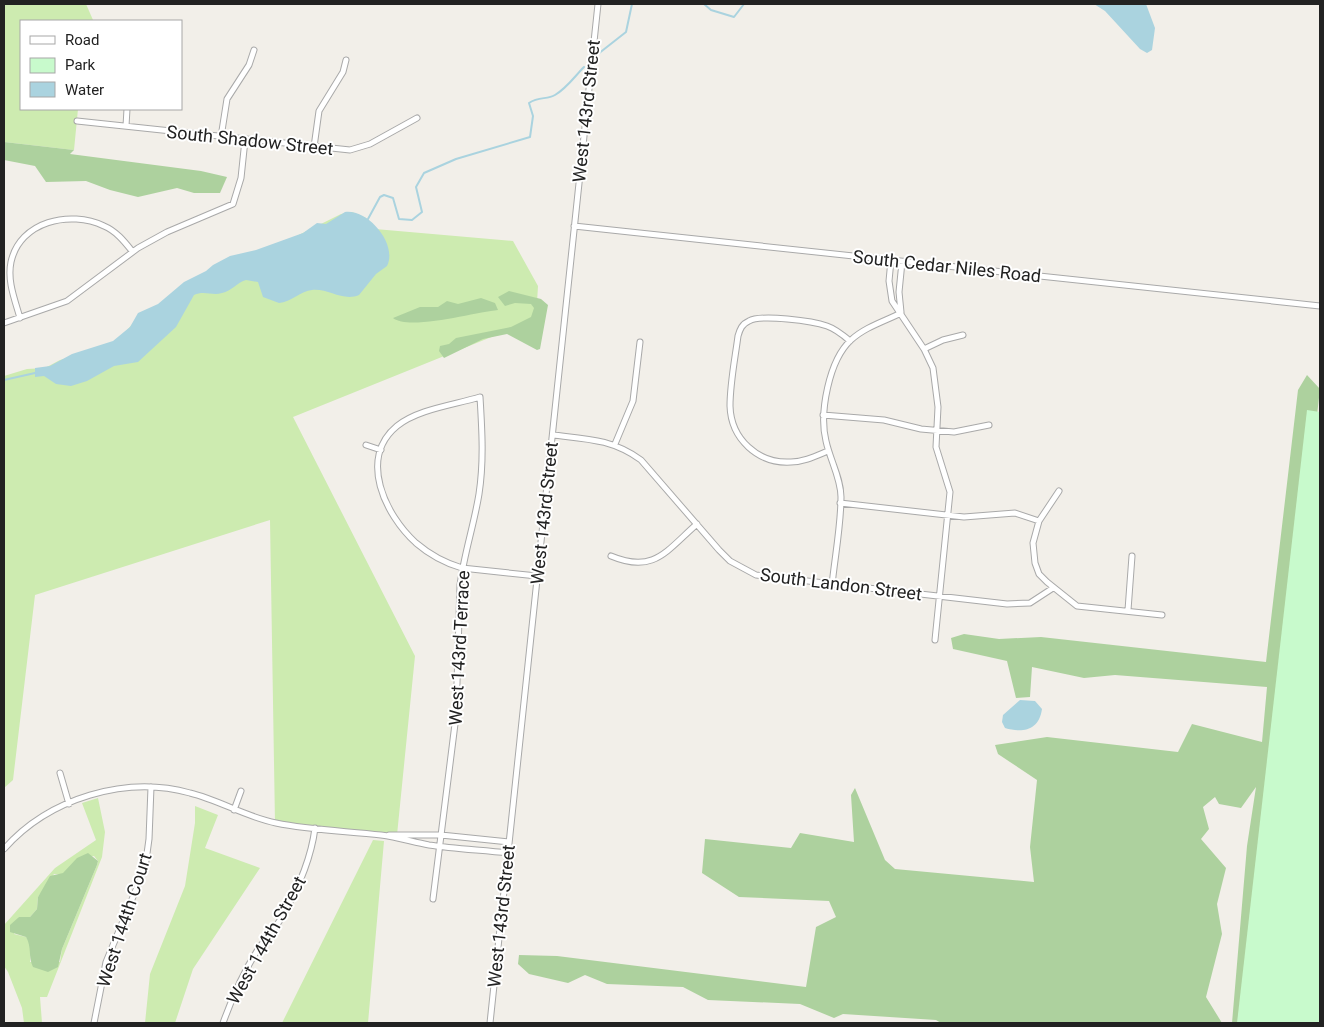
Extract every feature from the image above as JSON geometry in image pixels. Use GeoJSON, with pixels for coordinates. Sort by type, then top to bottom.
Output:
{"type":"FeatureCollection","features":[{"type":"Feature","properties":{"kind":"street","name":"West 143rd Street"},"geometry":{"type":"LineString","coordinates":[[490,1023],[598,4]]}},
{"type":"Feature","properties":{"kind":"street"},"geometry":{"type":"LineString","coordinates":[[221,137],[227,99],[249,65],[254,50]]}},
{"type":"Feature","properties":{"kind":"street"},"geometry":{"type":"LineString","coordinates":[[314,147],[319,111],[344,72],[346,60]]}},
{"type":"Feature","properties":{"kind":"street"},"geometry":{"type":"LineString","coordinates":[[126,126],[128,110]]}},
{"type":"Feature","properties":{"kind":"street","name":"South Shadow Street"},"geometry":{"type":"LineString","coordinates":[[77,122],[342,150],[357,149],[417,118]]}},
{"type":"Feature","properties":{"kind":"street"},"geometry":{"type":"LineString","coordinates":[[4,323],[73,298],[132,251],[157,237],[233,204],[241,178],[245,140]]}},
{"type":"Feature","properties":{"kind":"street"},"geometry":{"type":"LineString","coordinates":[[20,318],[12,288],[11,263],[18,246],[35,228],[60,219],[93,222],[115,232],[132,251]]}},
{"type":"Feature","properties":{"kind":"street","name":"South Cedar Niles Road"},"geometry":{"type":"LineString","coordinates":[[574,226],[1320,306]]}},
{"type":"Feature","properties":{"kind":"street"},"geometry":{"type":"LineString","coordinates":[[891,260],[889,289],[892,301],[924,349],[933,368],[938,395],[937,457],[950,492],[935,640]]}},
{"type":"Feature","properties":{"kind":"street"},"geometry":{"type":"LineString","coordinates":[[901,313],[899,292],[902,262]]}},
{"type":"Feature","properties":{"kind":"street"},"geometry":{"type":"LineString","coordinates":[[832,584],[840,487],[828,452],[823,415],[830,382],[841,353],[850,341],[867,329],[901,313]]}},
{"type":"Feature","properties":{"kind":"street"},"geometry":{"type":"LineString","coordinates":[[828,452],[802,461],[783,462],[764,458],[743,442],[734,425],[730,405],[738,336],[740,328],[746,322],[760,318],[827,326],[837,330],[850,341]]}},
{"type":"Feature","properties":{"kind":"street"},"geometry":{"type":"LineString","coordinates":[[924,349],[943,340],[963,336]]}},
{"type":"Feature","properties":{"kind":"street"},"geometry":{"type":"LineString","coordinates":[[615,444],[632,401],[640,342]]}},
{"type":"Feature","properties":{"kind":"street","name":"West 143rd Terrace"},"geometry":{"type":"LineString","coordinates":[[380,450],[390,433],[409,419],[480,397],[483,442],[481,478],[462,568],[458,605],[456,716],[433,899]]}},
{"type":"Feature","properties":{"kind":"street"},"geometry":{"type":"LineString","coordinates":[[823,415],[884,420],[954,432],[990,425]]}},
{"type":"Feature","properties":{"kind":"street","name":"South Landon Street"},"geometry":{"type":"LineString","coordinates":[[553,435],[615,444],[641,460],[730,561],[756,575],[974,601],[1024,604],[1039,599],[1053,588]]}},
{"type":"Feature","properties":{"kind":"street"},"geometry":{"type":"LineString","coordinates":[[366,445],[380,450],[377,474],[380,488],[398,522],[415,542],[430,554],[462,568],[537,576]]}},
{"type":"Feature","properties":{"kind":"street"},"geometry":{"type":"LineString","coordinates":[[1059,491],[1039,521],[1033,542],[1039,574],[1053,588],[1077,606],[1097,610],[1128,610],[1162,614]]}},
{"type":"Feature","properties":{"kind":"street"},"geometry":{"type":"LineString","coordinates":[[840,503],[964,517],[1008,513],[1039,521]]}},
{"type":"Feature","properties":{"kind":"street"},"geometry":{"type":"LineString","coordinates":[[611,556],[637,564],[648,562],[664,553],[697,524]]}},
{"type":"Feature","properties":{"kind":"street"},"geometry":{"type":"LineString","coordinates":[[1128,610],[1132,556]]}},
{"type":"Feature","properties":{"kind":"street"},"geometry":{"type":"LineString","coordinates":[[60,773],[68,804]]}},
{"type":"Feature","properties":{"kind":"street"},"geometry":{"type":"LineString","coordinates":[[4,849],[33,824],[68,804],[112,789],[151,787],[191,793],[274,823],[384,836],[441,846],[508,852]]}},
{"type":"Feature","properties":{"kind":"street","name":"West 144th Court"},"geometry":{"type":"LineString","coordinates":[[94,1023],[106,962],[145,868],[149,839],[151,787]]}},
{"type":"Feature","properties":{"kind":"street"},"geometry":{"type":"LineString","coordinates":[[234,810],[241,792]]}},
{"type":"Feature","properties":{"kind":"street","name":"West 144th Street"},"geometry":{"type":"LineString","coordinates":[[223,1023],[250,964],[281,918],[307,867],[315,828]]}},
{"type":"Feature","properties":{"kind":"street"},"geometry":{"type":"LineString","coordinates":[[384,836],[441,835],[509,842]]}},
{"type":"Feature","properties":{"kind":"green space"},"geometry":{"type":"Polygon","coordinates":[[[4,4],[86,4],[93,20],[20,20],[20,110],[78,110],[74,150],[4,142],[4,4]]]}},
{"type":"Feature","properties":{"kind":"green space"},"geometry":{"type":"Polygon","coordinates":[[[4,142],[74,150],[70,154],[201,171],[227,177],[220,193],[194,193],[177,188],[138,197],[110,190],[86,181],[46,182],[35,166],[4,160],[4,142]]]}},
{"type":"Feature","properties":{"kind":"green space"},"geometry":{"type":"Polygon","coordinates":[[[352,212],[366,218],[375,229],[513,241],[538,286],[536,319],[293,417],[415,656],[397,835],[275,823],[270,520],[35,595],[13,780],[4,788],[4,376],[27,369],[45,368],[60,360],[114,345],[142,313],[341,214],[352,212]]]}},
{"type":"Feature","properties":{"kind":"green space"},"geometry":{"type":"Polygon","coordinates":[[[509,291],[541,299],[548,305],[540,349],[537,350],[507,334],[483,339],[444,358],[439,351],[440,346],[449,344],[456,338],[511,327],[531,317],[534,308],[531,304],[515,303],[505,306],[498,297],[509,291]]]}},
{"type":"Feature","properties":{"kind":"green space"},"geometry":{"type":"Polygon","coordinates":[[[481,298],[495,303],[498,310],[427,322],[413,323],[393,318],[420,307],[438,307],[447,301],[458,304],[481,298]]]}},
{"type":"Feature","properties":{"kind":"green space"},"geometry":{"type":"Polygon","coordinates":[[[1307,375],[1320,389],[1303,538],[1320,1023],[1232,1023],[1247,846],[1256,787],[1241,808],[1219,804],[1215,797],[1203,807],[1209,829],[1201,839],[1226,868],[1217,904],[1222,934],[1206,997],[1222,1023],[941,1023],[936,1020],[843,1014],[834,1018],[800,1004],[708,1000],[683,987],[607,984],[585,975],[568,983],[529,974],[518,964],[519,955],[557,956],[806,987],[816,927],[836,917],[829,901],[739,897],[702,873],[705,839],[791,848],[800,833],[854,842],[851,795],[855,788],[885,860],[895,869],[1034,882],[1030,847],[1037,780],[998,754],[995,745],[1047,737],[1178,752],[1192,724],[1262,742],[1267,687],[1115,675],[1084,678],[1032,667],[1030,697],[1016,698],[1007,661],[953,649],[951,638],[964,634],[999,639],[1041,637],[1266,662],[1298,390],[1307,375]]]}},
{"type":"Feature","properties":{"kind":"green space"},"geometry":{"type":"Polygon","coordinates":[[[1307,410],[1320,412],[1320,1023],[1237,1023],[1307,410]]]}},
{"type":"Feature","properties":{"kind":"green space"},"geometry":{"type":"Polygon","coordinates":[[[98,798],[105,832],[102,857],[47,997],[40,997],[42,1023],[24,1023],[22,1008],[4,966],[4,925],[55,868],[96,840],[82,803],[98,798]],[[94,856],[77,859],[63,874],[54,874],[38,897],[37,909],[30,917],[19,917],[14,934],[26,937],[31,945],[30,962],[60,962],[62,949],[98,861],[94,856]]]}},
{"type":"Feature","properties":{"kind":"green space"},"geometry":{"type":"Polygon","coordinates":[[[195,806],[218,815],[205,848],[260,868],[193,969],[175,1023],[145,1023],[150,974],[185,886],[195,823],[195,806]]]}},
{"type":"Feature","properties":{"kind":"green space"},"geometry":{"type":"Polygon","coordinates":[[[373,840],[384,841],[368,1023],[282,1023],[373,840]]]}},
{"type":"Feature","properties":{"kind":"green space"},"geometry":{"type":"Polygon","coordinates":[[[88,853],[98,861],[97,865],[62,949],[58,967],[48,972],[33,967],[26,937],[10,932],[10,925],[19,917],[30,917],[37,909],[38,897],[50,876],[63,873],[77,858],[88,853]]]}},
{"type":"Feature","properties":{"kind":"water"},"geometry":{"type":"Polygon","coordinates":[[[1094,4],[1146,4],[1155,28],[1152,50],[1147,53],[1140,49],[1105,11],[1094,4]]]}},
{"type":"Feature","properties":{"kind":"water"},"geometry":{"type":"Polygon","coordinates":[[[345,212],[363,216],[371,222],[385,238],[388,248],[387,266],[376,274],[359,295],[347,297],[312,290],[279,303],[263,297],[258,282],[246,280],[229,291],[194,295],[176,327],[138,362],[114,366],[87,381],[71,386],[56,384],[44,376],[35,377],[35,368],[50,366],[72,354],[113,341],[130,327],[138,313],[158,304],[184,282],[206,271],[213,265],[230,256],[256,250],[303,233],[317,223],[326,224],[345,212]]]}},
{"type":"Feature","properties":{"kind":"water"},"geometry":{"type":"Polygon","coordinates":[[[1020,700],[1035,701],[1042,709],[1037,722],[1029,729],[1011,730],[1005,728],[1002,722],[1003,715],[1020,700]]]}},
{"type":"Feature","properties":{"kind":"waterway"},"geometry":{"type":"LineString","coordinates":[[598,54],[626,32],[632,4]]}},
{"type":"Feature","properties":{"kind":"waterway"},"geometry":{"type":"LineString","coordinates":[[704,4],[711,10],[734,17],[744,4]]}},
{"type":"Feature","properties":{"kind":"waterway"},"geometry":{"type":"LineString","coordinates":[[368,219],[380,197],[384,195],[393,198],[399,219],[412,220],[422,212],[416,187],[424,173],[456,159],[530,137],[533,116],[529,103],[555,95],[584,67]]}},
{"type":"Feature","properties":{"kind":"waterway"},"geometry":{"type":"LineString","coordinates":[[4,380],[35,373]]}}]}
